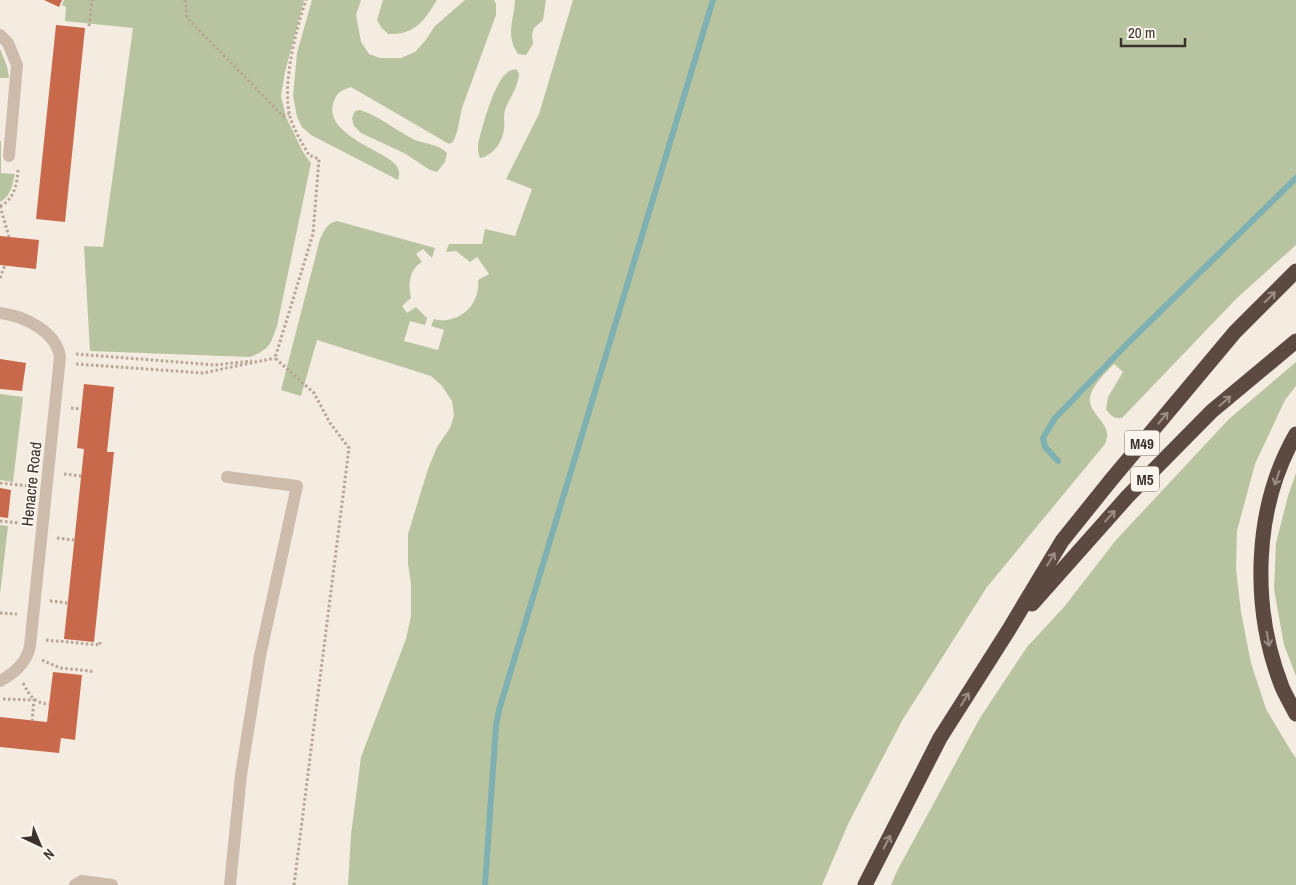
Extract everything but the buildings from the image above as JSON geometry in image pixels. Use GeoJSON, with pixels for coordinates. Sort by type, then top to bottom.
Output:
{"type":"FeatureCollection","features":[{"type":"Feature","properties":{"kind":"highway","name":"M49"},"geometry":{"type":"LineString","coordinates":[[865,885],[940,738],[1062,541],[1235,332],[1296,271]]}},
{"type":"Feature","properties":{"kind":"highway","name":"M5"},"geometry":{"type":"LineString","coordinates":[[1008,631],[1128,496],[1205,418],[1296,341]]}},
{"type":"Feature","properties":{"kind":"highway"},"geometry":{"type":"LineString","coordinates":[[1296,434],[1287,450],[1274,484],[1267,513],[1262,546],[1261,583],[1271,652],[1282,688],[1296,714]]}},
{"type":"Feature","properties":{"kind":"street"},"geometry":{"type":"LineString","coordinates":[[0,35],[8,43],[17,65],[9,156]]}},
{"type":"Feature","properties":{"kind":"street"},"geometry":{"type":"LineString","coordinates":[[0,313],[22,318],[35,325],[56,344],[60,357]]}},
{"type":"Feature","properties":{"kind":"street","name":"Henacre Road"},"geometry":{"type":"LineString","coordinates":[[28,654],[60,357]]}},
{"type":"Feature","properties":{"kind":"street"},"geometry":{"type":"LineString","coordinates":[[227,477],[297,486],[260,656],[241,775],[230,885]]}},
{"type":"Feature","properties":{"kind":"street"},"geometry":{"type":"LineString","coordinates":[[0,681],[24,662],[28,654]]}},
{"type":"Feature","properties":{"kind":"street"},"geometry":{"type":"LineString","coordinates":[[75,885],[82,881],[112,885]]}},
{"type":"Feature","properties":{"kind":"path"},"geometry":{"type":"LineString","coordinates":[[89,26],[92,0]]}},
{"type":"Feature","properties":{"kind":"path"},"geometry":{"type":"LineString","coordinates":[[185,0],[188,18],[283,116],[289,114]]}},
{"type":"Feature","properties":{"kind":"path"},"geometry":{"type":"LineString","coordinates":[[275,358],[312,234],[319,158],[309,155],[290,119],[286,88],[292,53],[306,0]]}},
{"type":"Feature","properties":{"kind":"path"},"geometry":{"type":"LineString","coordinates":[[9,156],[8,165],[18,166],[17,181],[13,195],[0,206],[9,237]]}},
{"type":"Feature","properties":{"kind":"path"},"geometry":{"type":"LineString","coordinates":[[0,278],[5,265]]}},
{"type":"Feature","properties":{"kind":"path"},"geometry":{"type":"LineString","coordinates":[[60,357],[203,373],[275,358]]}},
{"type":"Feature","properties":{"kind":"path"},"geometry":{"type":"LineString","coordinates":[[60,357],[215,365],[275,358],[314,393],[330,423],[349,448],[294,885]]}},
{"type":"Feature","properties":{"kind":"path"},"geometry":{"type":"LineString","coordinates":[[0,483],[47,488]]}},
{"type":"Feature","properties":{"kind":"path"},"geometry":{"type":"LineString","coordinates":[[0,521],[43,525]]}},
{"type":"Feature","properties":{"kind":"path"},"geometry":{"type":"LineString","coordinates":[[30,639],[100,645],[100,642]]}},
{"type":"Feature","properties":{"kind":"path"},"geometry":{"type":"LineString","coordinates":[[28,654],[60,668],[91,671],[91,673]]}},
{"type":"Feature","properties":{"kind":"path"},"geometry":{"type":"LineString","coordinates":[[26,688],[34,700],[39,703],[49,704]]}},
{"type":"Feature","properties":{"kind":"path"},"geometry":{"type":"LineString","coordinates":[[0,699],[34,700]]}},
{"type":"Feature","properties":{"kind":"path"},"geometry":{"type":"LineString","coordinates":[[32,721],[34,700]]}},
{"type":"Feature","properties":{"kind":"green space"},"geometry":{"type":"Polygon","coordinates":[[[64,0],[304,0],[285,72],[281,96],[286,117],[303,152],[311,163],[277,326],[271,342],[262,351],[250,357],[90,351],[84,246],[103,247],[133,28],[65,21],[66,7],[62,5],[64,0]]]}},
{"type":"Feature","properties":{"kind":"green space"},"geometry":{"type":"Polygon","coordinates":[[[312,0],[361,0],[356,15],[361,42],[369,54],[380,58],[401,58],[415,52],[435,26],[465,0],[494,0],[496,15],[462,108],[453,142],[449,144],[351,87],[344,89],[334,100],[332,113],[335,121],[349,135],[394,163],[399,171],[398,180],[311,135],[302,127],[297,117],[293,96],[297,53],[312,0]]]}},
{"type":"Feature","properties":{"kind":"green space"},"geometry":{"type":"Polygon","coordinates":[[[383,0],[437,0],[418,25],[405,32],[388,34],[377,20],[383,0]]]}},
{"type":"Feature","properties":{"kind":"green space"},"geometry":{"type":"Polygon","coordinates":[[[515,0],[546,0],[543,20],[534,28],[532,35],[533,44],[526,55],[518,54],[512,40],[511,27],[515,0]]]}},
{"type":"Feature","properties":{"kind":"green space"},"geometry":{"type":"Polygon","coordinates":[[[573,0],[1296,0],[1296,245],[1237,298],[1122,418],[1113,416],[1106,409],[1108,397],[1123,372],[1114,364],[1096,384],[1092,391],[1090,403],[1105,428],[1107,436],[1105,444],[987,587],[903,719],[849,822],[822,885],[348,885],[351,835],[361,757],[406,639],[411,616],[408,534],[428,469],[437,447],[450,428],[454,416],[452,401],[442,386],[431,376],[317,340],[301,396],[281,390],[320,239],[326,228],[334,222],[337,221],[435,248],[432,258],[423,249],[416,254],[422,262],[414,269],[410,278],[411,298],[402,306],[407,313],[416,307],[427,318],[425,325],[410,321],[404,341],[438,350],[444,330],[431,326],[434,319],[454,318],[461,315],[471,306],[477,294],[478,280],[489,274],[477,257],[470,262],[456,251],[446,252],[449,244],[482,244],[485,229],[515,236],[532,189],[506,179],[539,114],[573,0]]]}},
{"type":"Feature","properties":{"kind":"green space"},"geometry":{"type":"Polygon","coordinates":[[[0,49],[7,66],[9,78],[0,78],[0,49]]]}},
{"type":"Feature","properties":{"kind":"green space"},"geometry":{"type":"Polygon","coordinates":[[[516,69],[519,73],[518,79],[505,110],[502,138],[493,151],[480,158],[478,144],[493,95],[503,77],[509,71],[516,69]]]}},
{"type":"Feature","properties":{"kind":"green space"},"geometry":{"type":"Polygon","coordinates":[[[360,110],[415,140],[444,150],[447,153],[445,162],[437,172],[430,170],[404,153],[361,133],[354,126],[352,118],[355,111],[360,110]]]}},
{"type":"Feature","properties":{"kind":"green space"},"geometry":{"type":"Polygon","coordinates":[[[0,141],[1,173],[15,174],[9,194],[0,202],[0,141]]]}},
{"type":"Feature","properties":{"kind":"green space"},"geometry":{"type":"Polygon","coordinates":[[[1296,362],[1296,386],[1285,400],[1255,464],[1237,531],[1236,569],[1241,612],[1251,663],[1266,709],[1296,758],[1296,885],[891,885],[980,718],[1027,647],[1064,607],[1116,540],[1229,419],[1296,362]]]}},
{"type":"Feature","properties":{"kind":"green space"},"geometry":{"type":"Polygon","coordinates":[[[0,394],[23,397],[13,482],[0,480],[0,394]]]}},
{"type":"Feature","properties":{"kind":"green space"},"geometry":{"type":"Polygon","coordinates":[[[1296,473],[1296,676],[1284,645],[1274,589],[1276,543],[1296,473]]]}},
{"type":"Feature","properties":{"kind":"green space"},"geometry":{"type":"Polygon","coordinates":[[[0,525],[8,526],[0,594],[0,525]]]}},
{"type":"Feature","properties":{"kind":"waterway"},"geometry":{"type":"LineString","coordinates":[[485,885],[496,726],[499,710],[713,0]]}},
{"type":"Feature","properties":{"kind":"waterway"},"geometry":{"type":"LineString","coordinates":[[1058,461],[1045,447],[1043,438],[1055,418],[1130,341],[1296,178]]}}]}
